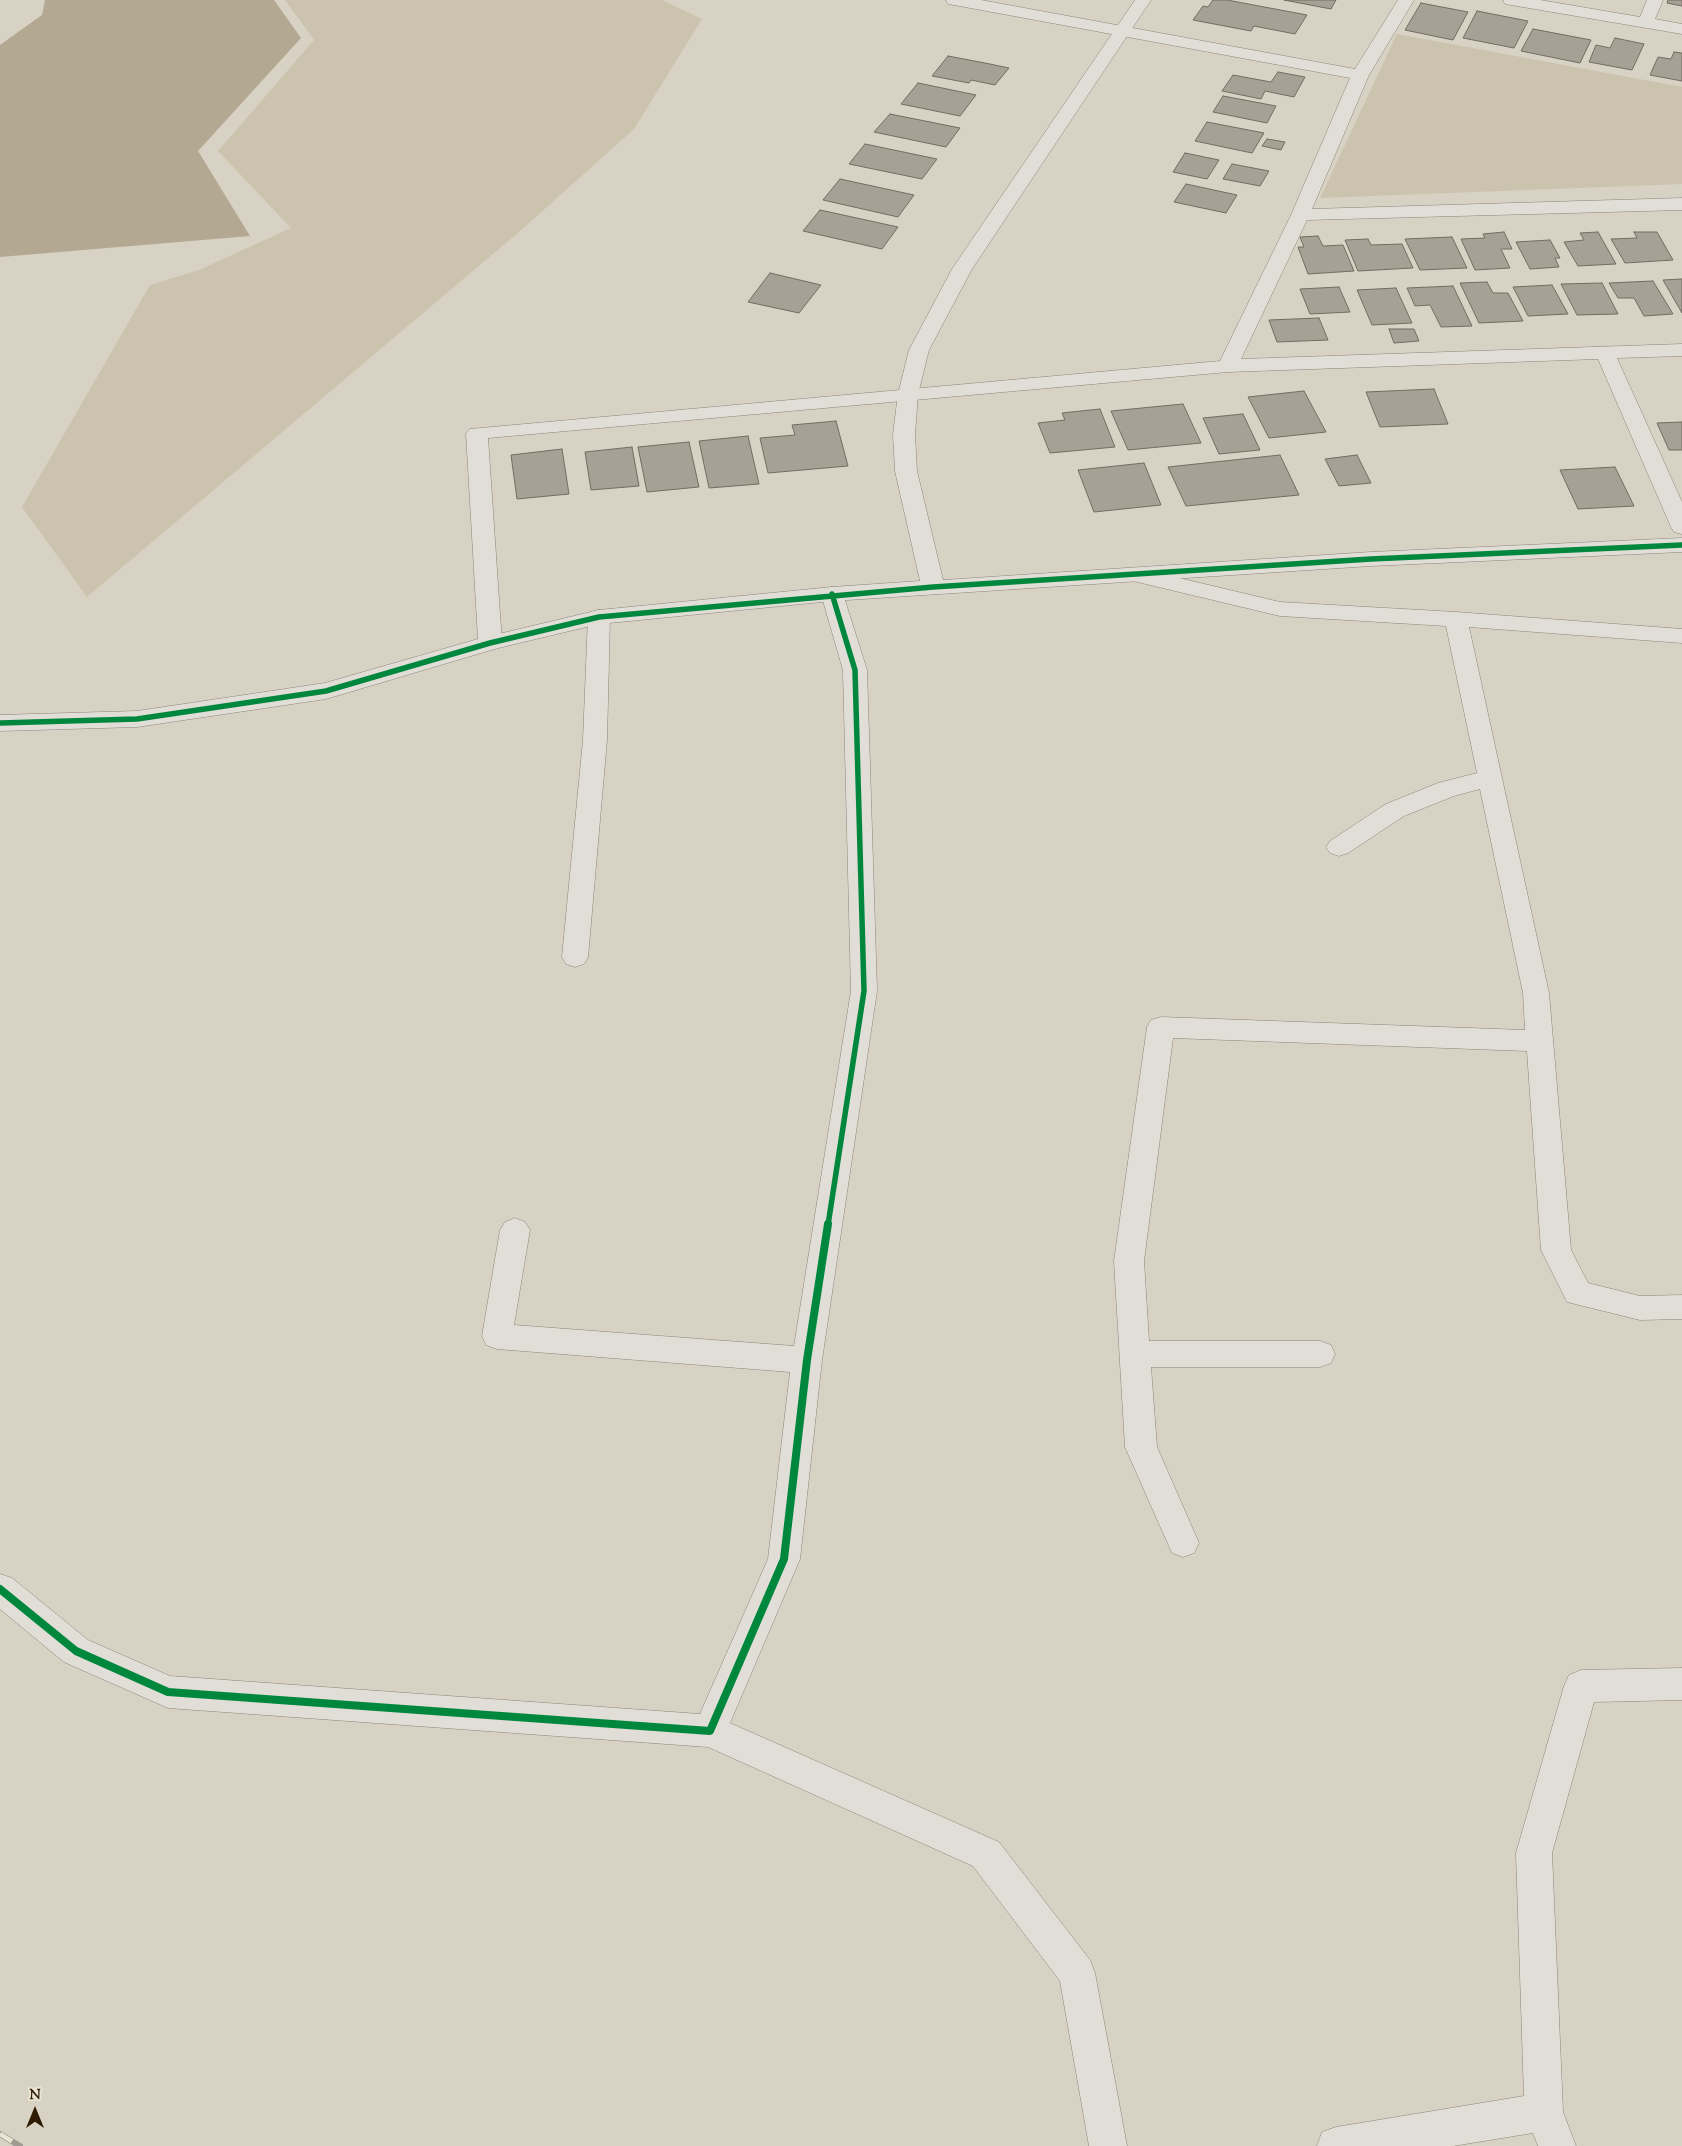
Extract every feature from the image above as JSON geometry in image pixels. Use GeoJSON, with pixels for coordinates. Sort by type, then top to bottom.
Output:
{"type":"FeatureCollection","features":[{"type":"Feature","properties":{"kind":"street"},"geometry":{"type":"LineString","coordinates":[[954,0],[1360,75]]}},
{"type":"Feature","properties":{"kind":"street"},"geometry":{"type":"LineString","coordinates":[[932,587],[906,471],[904,434],[908,394],[919,350],[962,269],[1143,0]]}},
{"type":"Feature","properties":{"kind":"street"},"geometry":{"type":"LineString","coordinates":[[1228,366],[1300,215],[1360,75],[1406,0]]}},
{"type":"Feature","properties":{"kind":"street"},"geometry":{"type":"LineString","coordinates":[[1511,0],[1682,28]]}},
{"type":"Feature","properties":{"kind":"street"},"geometry":{"type":"LineString","coordinates":[[1646,22],[1655,0]]}},
{"type":"Feature","properties":{"kind":"street"},"geometry":{"type":"LineString","coordinates":[[1300,215],[1682,204]]}},
{"type":"Feature","properties":{"kind":"street"},"geometry":{"type":"LineString","coordinates":[[490,643],[477,433],[1228,366],[1682,350]]}},
{"type":"Feature","properties":{"kind":"street"},"geometry":{"type":"LineString","coordinates":[[1605,353],[1682,528]]}},
{"type":"Feature","properties":{"kind":"street"},"geometry":{"type":"LineString","coordinates":[[0,723],[137,719],[326,691],[490,643],[599,617],[832,594],[932,587],[1371,559],[1682,545]]}},
{"type":"Feature","properties":{"kind":"street"},"geometry":{"type":"LineString","coordinates":[[1137,575],[1280,609],[1456,619],[1682,636]]}},
{"type":"Feature","properties":{"kind":"street"},"geometry":{"type":"LineString","coordinates":[[710,1731],[784,1559],[807,1360],[864,991],[855,670],[832,594]]}},
{"type":"Feature","properties":{"kind":"street"},"geometry":{"type":"LineString","coordinates":[[576,957],[595,740],[599,617]]}},
{"type":"Feature","properties":{"kind":"street"},"geometry":{"type":"LineString","coordinates":[[1456,619],[1536,993],[1556,1250],[1578,1292],[1640,1308],[1682,1307]]}},
{"type":"Feature","properties":{"kind":"street"},"geometry":{"type":"LineString","coordinates":[[1338,847],[1395,810],[1447,788],[1490,778]]}},
{"type":"Feature","properties":{"kind":"street"},"geometry":{"type":"LineString","coordinates":[[1183,1543],[1141,1447],[1129,1261],[1161,1027],[1540,1041]]}},
{"type":"Feature","properties":{"kind":"street"},"geometry":{"type":"LineString","coordinates":[[515,1230],[497,1336],[807,1360]]}},
{"type":"Feature","properties":{"kind":"street"},"geometry":{"type":"LineString","coordinates":[[1135,1354],[1320,1354]]}},
{"type":"Feature","properties":{"kind":"street"},"geometry":{"type":"LineString","coordinates":[[0,1589],[76,1652],[168,1692],[710,1731],[986,1854],[1077,1973],[1108,2146]]}},
{"type":"Feature","properties":{"kind":"street"},"geometry":{"type":"LineString","coordinates":[[1557,2146],[1544,2112],[1534,1853],[1581,1686],[1682,1684]]}},
{"type":"Feature","properties":{"kind":"street"},"geometry":{"type":"LineString","coordinates":[[1336,2146],[1544,2112]]}},
{"type":"Feature","properties":{"kind":"shaded area"},"geometry":{"type":"Polygon","coordinates":[[[45,0],[274,0],[301,38],[198,151],[250,236],[0,257],[0,45],[42,15],[45,0]]]}},
{"type":"Feature","properties":{"kind":"shaded area"},"geometry":{"type":"Polygon","coordinates":[[[285,0],[662,0],[702,19],[634,129],[519,232],[87,597],[22,507],[150,285],[199,270],[291,228],[218,151],[314,40],[285,0]]]}},
{"type":"Feature","properties":{"kind":"shaded area"},"geometry":{"type":"Polygon","coordinates":[[[1397,34],[1682,87],[1682,184],[1320,198],[1397,34]]]}},
{"type":"Feature","properties":{"kind":"building"},"geometry":{"type":"Polygon","coordinates":[[[1213,0],[1227,0],[1307,15],[1295,34],[1254,26],[1251,31],[1193,20],[1203,6],[1208,7],[1213,0]]]}},
{"type":"Feature","properties":{"kind":"building"},"geometry":{"type":"Polygon","coordinates":[[[1284,0],[1336,0],[1331,9],[1284,0]]]}},
{"type":"Feature","properties":{"kind":"building"},"geometry":{"type":"Polygon","coordinates":[[[1668,0],[1682,0],[1682,6],[1667,3],[1668,0]]]}},
{"type":"Feature","properties":{"kind":"building"},"geometry":{"type":"Polygon","coordinates":[[[1421,3],[1468,12],[1453,40],[1405,30],[1421,3]]]}},
{"type":"Feature","properties":{"kind":"building"},"geometry":{"type":"Polygon","coordinates":[[[1477,11],[1528,21],[1514,48],[1463,38],[1477,11]]]}},
{"type":"Feature","properties":{"kind":"building"},"geometry":{"type":"Polygon","coordinates":[[[1533,29],[1591,40],[1580,63],[1521,51],[1533,29]]]}},
{"type":"Feature","properties":{"kind":"building"},"geometry":{"type":"Polygon","coordinates":[[[1615,38],[1644,44],[1632,70],[1589,62],[1596,45],[1610,48],[1615,38]]]}},
{"type":"Feature","properties":{"kind":"building"},"geometry":{"type":"Polygon","coordinates":[[[1674,52],[1682,53],[1682,81],[1650,75],[1658,57],[1671,59],[1674,52]]]}},
{"type":"Feature","properties":{"kind":"building"},"geometry":{"type":"Polygon","coordinates":[[[948,56],[1009,68],[995,85],[971,80],[969,83],[932,76],[948,56]]]}},
{"type":"Feature","properties":{"kind":"building"},"geometry":{"type":"Polygon","coordinates":[[[1278,72],[1305,77],[1294,97],[1265,91],[1261,99],[1222,91],[1233,75],[1271,82],[1278,72]]]}},
{"type":"Feature","properties":{"kind":"building"},"geometry":{"type":"Polygon","coordinates":[[[918,83],[976,95],[960,116],[901,104],[918,83]]]}},
{"type":"Feature","properties":{"kind":"building"},"geometry":{"type":"Polygon","coordinates":[[[1223,96],[1276,106],[1267,123],[1213,112],[1223,96]]]}},
{"type":"Feature","properties":{"kind":"building"},"geometry":{"type":"Polygon","coordinates":[[[890,114],[960,128],[946,147],[874,132],[890,114]]]}},
{"type":"Feature","properties":{"kind":"building"},"geometry":{"type":"Polygon","coordinates":[[[1207,122],[1264,133],[1252,153],[1195,141],[1207,122]]]}},
{"type":"Feature","properties":{"kind":"building"},"geometry":{"type":"Polygon","coordinates":[[[1267,139],[1285,142],[1281,150],[1262,146],[1267,139]]]}},
{"type":"Feature","properties":{"kind":"building"},"geometry":{"type":"Polygon","coordinates":[[[865,144],[937,159],[922,179],[849,164],[865,144]]]}},
{"type":"Feature","properties":{"kind":"building"},"geometry":{"type":"Polygon","coordinates":[[[1185,153],[1219,160],[1207,179],[1173,172],[1185,153]]]}},
{"type":"Feature","properties":{"kind":"building"},"geometry":{"type":"Polygon","coordinates":[[[1232,164],[1269,171],[1260,186],[1223,179],[1232,164]]]}},
{"type":"Feature","properties":{"kind":"building"},"geometry":{"type":"Polygon","coordinates":[[[840,179],[914,195],[898,217],[823,200],[840,179]]]}},
{"type":"Feature","properties":{"kind":"building"},"geometry":{"type":"Polygon","coordinates":[[[1186,184],[1237,195],[1226,213],[1174,202],[1186,184]]]}},
{"type":"Feature","properties":{"kind":"building"},"geometry":{"type":"Polygon","coordinates":[[[820,210],[898,227],[882,249],[803,231],[820,210]]]}},
{"type":"Feature","properties":{"kind":"building"},"geometry":{"type":"Polygon","coordinates":[[[1504,232],[1512,249],[1501,249],[1510,268],[1475,270],[1461,239],[1485,238],[1483,234],[1504,232]]]}},
{"type":"Feature","properties":{"kind":"building"},"geometry":{"type":"Polygon","coordinates":[[[1598,232],[1616,264],[1578,266],[1564,242],[1584,240],[1580,233],[1598,232]]]}},
{"type":"Feature","properties":{"kind":"building"},"geometry":{"type":"Polygon","coordinates":[[[1634,232],[1657,232],[1673,260],[1625,263],[1611,239],[1637,238],[1634,232]]]}},
{"type":"Feature","properties":{"kind":"building"},"geometry":{"type":"Polygon","coordinates":[[[1318,236],[1323,246],[1343,245],[1354,271],[1308,274],[1298,247],[1304,247],[1300,237],[1318,236]]]}},
{"type":"Feature","properties":{"kind":"building"},"geometry":{"type":"Polygon","coordinates":[[[1452,237],[1467,268],[1420,270],[1405,239],[1452,237]]]}},
{"type":"Feature","properties":{"kind":"building"},"geometry":{"type":"Polygon","coordinates":[[[1368,239],[1371,245],[1402,244],[1413,268],[1358,271],[1345,240],[1368,239]]]}},
{"type":"Feature","properties":{"kind":"building"},"geometry":{"type":"Polygon","coordinates":[[[1550,240],[1560,258],[1555,258],[1559,267],[1530,269],[1516,242],[1550,240]]]}},
{"type":"Feature","properties":{"kind":"building"},"geometry":{"type":"Polygon","coordinates":[[[770,273],[821,285],[799,313],[748,302],[770,273]]]}},
{"type":"Feature","properties":{"kind":"building"},"geometry":{"type":"Polygon","coordinates":[[[1682,279],[1682,313],[1663,280],[1682,279]]]}},
{"type":"Feature","properties":{"kind":"building"},"geometry":{"type":"Polygon","coordinates":[[[1653,281],[1673,314],[1644,316],[1634,298],[1618,298],[1609,283],[1653,281]]]}},
{"type":"Feature","properties":{"kind":"building"},"geometry":{"type":"Polygon","coordinates":[[[1487,282],[1493,293],[1508,293],[1523,321],[1479,323],[1460,283],[1487,282]]]}},
{"type":"Feature","properties":{"kind":"building"},"geometry":{"type":"Polygon","coordinates":[[[1602,283],[1618,314],[1577,315],[1561,284],[1602,283]]]}},
{"type":"Feature","properties":{"kind":"building"},"geometry":{"type":"Polygon","coordinates":[[[1552,285],[1568,314],[1528,316],[1513,287],[1552,285]]]}},
{"type":"Feature","properties":{"kind":"building"},"geometry":{"type":"Polygon","coordinates":[[[1453,286],[1472,326],[1441,327],[1430,305],[1415,306],[1407,288],[1453,286]]]}},
{"type":"Feature","properties":{"kind":"building"},"geometry":{"type":"Polygon","coordinates":[[[1339,287],[1350,312],[1310,314],[1300,289],[1339,287]]]}},
{"type":"Feature","properties":{"kind":"building"},"geometry":{"type":"Polygon","coordinates":[[[1396,288],[1412,323],[1372,325],[1357,290],[1396,288]]]}},
{"type":"Feature","properties":{"kind":"building"},"geometry":{"type":"Polygon","coordinates":[[[1319,318],[1328,340],[1277,342],[1269,320],[1319,318]]]}},
{"type":"Feature","properties":{"kind":"building"},"geometry":{"type":"Polygon","coordinates":[[[1389,329],[1414,329],[1419,341],[1394,343],[1389,329]]]}},
{"type":"Feature","properties":{"kind":"building"},"geometry":{"type":"Polygon","coordinates":[[[1434,389],[1448,424],[1380,427],[1366,392],[1434,389]]]}},
{"type":"Feature","properties":{"kind":"building"},"geometry":{"type":"Polygon","coordinates":[[[1304,391],[1326,432],[1269,438],[1248,397],[1304,391]]]}},
{"type":"Feature","properties":{"kind":"building"},"geometry":{"type":"Polygon","coordinates":[[[1183,404],[1201,443],[1128,450],[1111,411],[1183,404]]]}},
{"type":"Feature","properties":{"kind":"building"},"geometry":{"type":"Polygon","coordinates":[[[1100,409],[1115,447],[1050,453],[1038,423],[1065,420],[1062,413],[1100,409]]]}},
{"type":"Feature","properties":{"kind":"building"},"geometry":{"type":"Polygon","coordinates":[[[1243,414],[1260,450],[1219,454],[1203,418],[1243,414]]]}},
{"type":"Feature","properties":{"kind":"building"},"geometry":{"type":"Polygon","coordinates":[[[836,421],[848,466],[768,473],[760,438],[795,435],[792,425],[836,421]]]}},
{"type":"Feature","properties":{"kind":"building"},"geometry":{"type":"Polygon","coordinates":[[[1682,422],[1682,450],[1669,450],[1657,423],[1682,422]]]}},
{"type":"Feature","properties":{"kind":"building"},"geometry":{"type":"Polygon","coordinates":[[[748,436],[759,484],[709,488],[699,441],[748,436]]]}},
{"type":"Feature","properties":{"kind":"building"},"geometry":{"type":"Polygon","coordinates":[[[689,442],[699,487],[647,492],[638,447],[689,442]]]}},
{"type":"Feature","properties":{"kind":"building"},"geometry":{"type":"Polygon","coordinates":[[[632,447],[639,486],[591,490],[585,452],[632,447]]]}},
{"type":"Feature","properties":{"kind":"building"},"geometry":{"type":"Polygon","coordinates":[[[562,449],[569,494],[517,499],[511,455],[562,449]]]}},
{"type":"Feature","properties":{"kind":"building"},"geometry":{"type":"Polygon","coordinates":[[[1280,455],[1299,495],[1186,506],[1168,467],[1280,455]]]}},
{"type":"Feature","properties":{"kind":"building"},"geometry":{"type":"Polygon","coordinates":[[[1357,455],[1371,483],[1339,486],[1325,459],[1357,455]]]}},
{"type":"Feature","properties":{"kind":"building"},"geometry":{"type":"Polygon","coordinates":[[[1144,463],[1161,505],[1094,512],[1078,470],[1144,463]]]}},
{"type":"Feature","properties":{"kind":"building"},"geometry":{"type":"Polygon","coordinates":[[[1615,467],[1634,506],[1578,509],[1560,470],[1615,467]]]}},
{"type":"Feature","properties":{"kind":"railway"},"geometry":{"type":"LineString","coordinates":[[0,2134],[20,2146]]}},
{"type":"Feature","properties":{"kind":"cycle path"},"geometry":{"type":"LineString","coordinates":[[0,723],[137,719],[326,691],[490,643],[599,617],[933,587],[1371,559],[1682,545]]}},
{"type":"Feature","properties":{"kind":"cycle path"},"geometry":{"type":"LineString","coordinates":[[0,1589],[76,1651],[168,1692],[710,1731],[784,1559],[807,1360],[864,991],[855,670],[832,594]]}}]}
